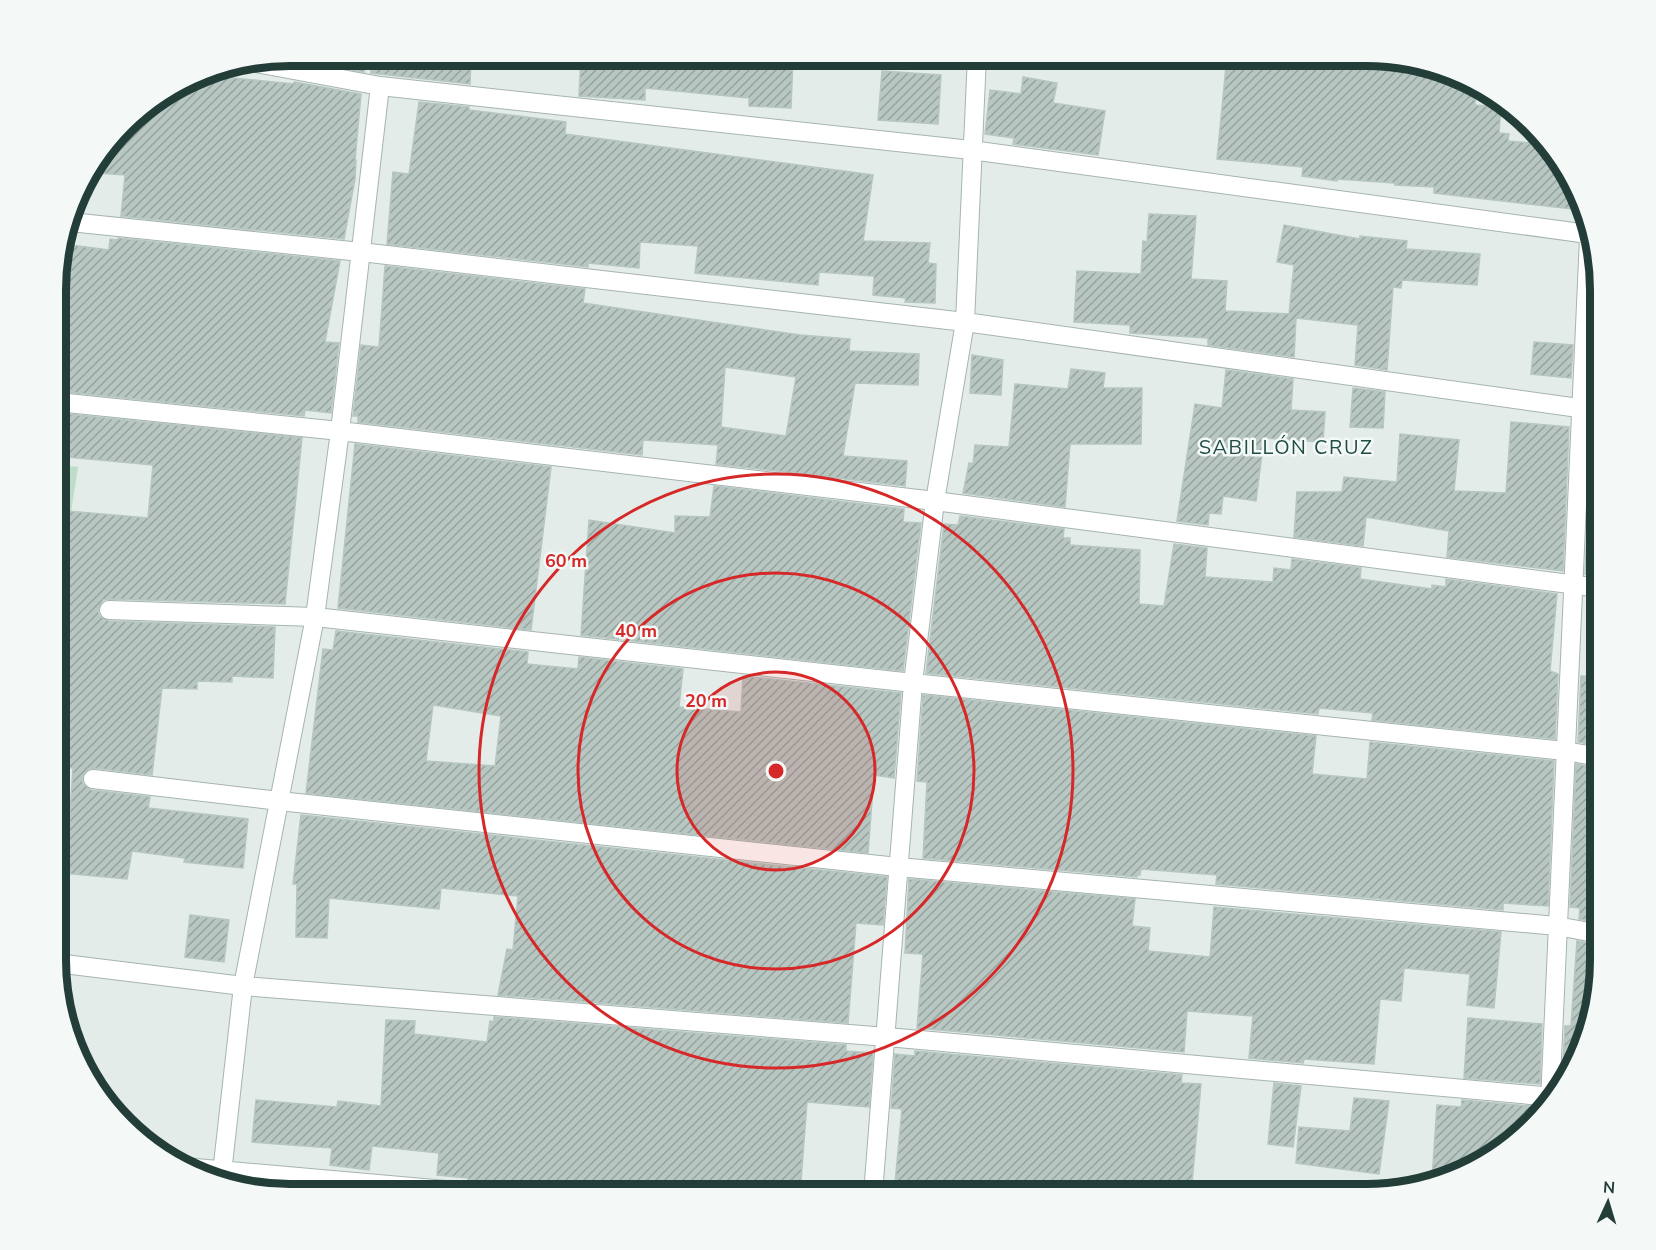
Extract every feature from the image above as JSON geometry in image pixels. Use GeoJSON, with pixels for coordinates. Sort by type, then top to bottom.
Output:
{"type":"FeatureCollection","features":[{"type":"Feature","properties":{"kind":"street"},"geometry":{"type":"LineString","coordinates":[[274,66],[380,86],[971,150],[1583,235]]}},
{"type":"Feature","properties":{"kind":"street"},"geometry":{"type":"LineString","coordinates":[[874,1184],[913,683],[934,501],[965,322],[976,66]]}},
{"type":"Feature","properties":{"kind":"street"},"geometry":{"type":"LineString","coordinates":[[223,1174],[243,986],[315,617],[340,431],[380,86]]}},
{"type":"Feature","properties":{"kind":"street"},"geometry":{"type":"LineString","coordinates":[[77,223],[361,252],[965,322],[1590,409]]}},
{"type":"Feature","properties":{"kind":"street"},"geometry":{"type":"LineString","coordinates":[[1551,1086],[1587,255]]}},
{"type":"Feature","properties":{"kind":"street"},"geometry":{"type":"LineString","coordinates":[[66,403],[340,431],[934,501],[1590,587]]}},
{"type":"Feature","properties":{"kind":"street"},"geometry":{"type":"LineString","coordinates":[[109,610],[315,617],[1590,755]]}},
{"type":"Feature","properties":{"kind":"street"},"geometry":{"type":"LineString","coordinates":[[93,779],[898,867],[1557,927],[1590,932]]}},
{"type":"Feature","properties":{"kind":"street"},"geometry":{"type":"LineString","coordinates":[[66,964],[243,986],[887,1037],[1543,1098]]}},
{"type":"Feature","properties":{"kind":"street"},"geometry":{"type":"LineString","coordinates":[[239,1178],[333,1184]]}},
{"type":"Feature","properties":{"kind":"green space"},"geometry":{"type":"Polygon","coordinates":[[[66,466],[78,467],[66,545],[66,466]]]}},
{"type":"Feature","properties":{"kind":"building"},"geometry":{"type":"Polygon","coordinates":[[[333,66],[365,66],[364,72],[333,66]]]}},
{"type":"Feature","properties":{"kind":"building"},"geometry":{"type":"Polygon","coordinates":[[[371,66],[471,66],[470,84],[371,73],[371,66]]]}},
{"type":"Feature","properties":{"kind":"building"},"geometry":{"type":"Polygon","coordinates":[[[580,66],[793,66],[791,108],[749,106],[749,98],[645,88],[645,100],[579,96],[580,66]]]}},
{"type":"Feature","properties":{"kind":"building"},"geometry":{"type":"Polygon","coordinates":[[[1226,66],[1381,66],[1396,68],[1452,83],[1476,95],[1475,105],[1495,107],[1501,110],[1499,133],[1509,134],[1508,141],[1536,143],[1560,178],[1572,203],[1572,209],[1434,193],[1434,187],[1337,179],[1337,181],[1302,176],[1303,167],[1217,159],[1226,66]]]}},
{"type":"Feature","properties":{"kind":"building"},"geometry":{"type":"Polygon","coordinates":[[[882,71],[941,75],[938,124],[878,120],[882,71]]]}},
{"type":"Feature","properties":{"kind":"building"},"geometry":{"type":"Polygon","coordinates":[[[1023,77],[1057,83],[1053,103],[1105,111],[1098,155],[1013,144],[1014,138],[985,134],[990,90],[1021,94],[1023,77]]]}},
{"type":"Feature","properties":{"kind":"building"},"geometry":{"type":"Polygon","coordinates":[[[218,78],[294,84],[294,82],[361,94],[355,179],[344,239],[121,216],[125,175],[99,173],[112,153],[131,131],[153,112],[178,96],[218,78]]]}},
{"type":"Feature","properties":{"kind":"building"},"geometry":{"type":"Polygon","coordinates":[[[419,102],[566,122],[565,134],[873,175],[863,241],[930,243],[928,263],[936,264],[935,303],[905,302],[906,298],[873,295],[874,276],[819,272],[818,285],[695,273],[698,246],[640,242],[639,268],[588,263],[588,267],[387,244],[393,172],[409,174],[419,102]]]}},
{"type":"Feature","properties":{"kind":"building"},"geometry":{"type":"Polygon","coordinates":[[[1149,214],[1196,216],[1191,279],[1227,281],[1225,311],[1289,314],[1294,265],[1277,262],[1284,225],[1360,239],[1360,236],[1407,241],[1406,249],[1480,254],[1477,285],[1402,280],[1401,288],[1393,287],[1387,370],[1355,365],[1358,325],[1296,318],[1294,357],[1208,345],[1208,338],[1130,333],[1130,325],[1074,322],[1077,271],[1141,274],[1143,241],[1147,242],[1149,214]]]}},
{"type":"Feature","properties":{"kind":"building"},"geometry":{"type":"Polygon","coordinates":[[[118,238],[340,261],[325,342],[339,343],[331,413],[305,410],[304,416],[66,392],[66,275],[70,245],[109,250],[110,239],[118,240],[118,238]]]}},
{"type":"Feature","properties":{"kind":"building"},"geometry":{"type":"Polygon","coordinates":[[[385,266],[585,289],[583,303],[800,335],[850,339],[849,351],[919,354],[918,385],[855,383],[843,456],[907,461],[905,486],[716,464],[718,445],[643,440],[642,455],[358,422],[358,416],[353,416],[361,345],[379,347],[385,266]],[[725,367],[721,427],[786,436],[796,377],[725,367]]]}},
{"type":"Feature","properties":{"kind":"building"},"geometry":{"type":"Polygon","coordinates":[[[1534,342],[1573,345],[1571,378],[1531,374],[1534,342]]]}},
{"type":"Feature","properties":{"kind":"building"},"geometry":{"type":"Polygon","coordinates":[[[972,355],[1003,360],[1001,395],[970,393],[972,355]]]}},
{"type":"Feature","properties":{"kind":"building"},"geometry":{"type":"Polygon","coordinates":[[[1071,369],[1105,373],[1103,388],[1142,388],[1141,444],[1070,444],[1065,507],[963,493],[969,463],[973,464],[975,445],[1009,447],[1015,384],[1068,389],[1071,369]]]}},
{"type":"Feature","properties":{"kind":"building"},"geometry":{"type":"Polygon","coordinates":[[[1226,370],[1293,379],[1291,410],[1325,412],[1323,442],[1264,438],[1256,501],[1223,496],[1221,514],[1209,513],[1208,525],[1177,521],[1195,404],[1222,408],[1226,370]]]}},
{"type":"Feature","properties":{"kind":"building"},"geometry":{"type":"Polygon","coordinates":[[[1353,388],[1385,392],[1383,428],[1350,427],[1353,388]]]}},
{"type":"Feature","properties":{"kind":"building"},"geometry":{"type":"Polygon","coordinates":[[[66,414],[302,438],[285,604],[109,599],[103,600],[98,609],[99,616],[109,621],[275,627],[273,678],[232,676],[232,682],[197,681],[197,689],[162,688],[152,775],[94,768],[88,769],[82,777],[83,784],[91,790],[150,797],[148,808],[248,819],[243,868],[184,862],[185,858],[132,851],[127,879],[66,873],[66,845],[68,845],[73,768],[66,767],[66,532],[68,511],[148,518],[153,465],[66,457],[66,414]]]}},
{"type":"Feature","properties":{"kind":"building"},"geometry":{"type":"Polygon","coordinates":[[[1511,422],[1569,427],[1563,571],[1447,557],[1449,531],[1366,517],[1363,546],[1294,537],[1297,492],[1342,492],[1344,477],[1397,482],[1400,434],[1459,440],[1454,491],[1506,493],[1511,422]]]}},
{"type":"Feature","properties":{"kind":"building"},"geometry":{"type":"Polygon","coordinates":[[[355,444],[551,467],[531,630],[338,608],[355,444]]]}},
{"type":"Feature","properties":{"kind":"building"},"geometry":{"type":"Polygon","coordinates":[[[1590,470],[1590,574],[1585,574],[1590,470]]]}},
{"type":"Feature","properties":{"kind":"building"},"geometry":{"type":"Polygon","coordinates":[[[714,486],[904,509],[903,522],[921,523],[903,671],[581,635],[589,520],[675,533],[675,516],[710,517],[714,486]]]}},
{"type":"Feature","properties":{"kind":"building"},"geometry":{"type":"Polygon","coordinates":[[[960,516],[1064,529],[1063,538],[1070,538],[1070,545],[1140,550],[1139,604],[1164,606],[1174,544],[1207,548],[1205,577],[1273,582],[1274,568],[1291,570],[1292,559],[1361,568],[1360,579],[1432,589],[1432,585],[1446,587],[1446,579],[1557,594],[1550,671],[1558,674],[1555,739],[1372,720],[1373,713],[1319,708],[1318,714],[926,673],[944,524],[958,525],[960,516]]]}},
{"type":"Feature","properties":{"kind":"building"},"geometry":{"type":"Polygon","coordinates":[[[336,631],[528,652],[527,664],[578,669],[579,657],[683,669],[679,707],[741,712],[743,676],[901,693],[894,778],[874,775],[868,853],[306,793],[323,649],[333,650],[336,631]],[[433,705],[426,761],[495,766],[501,716],[433,705]]]}},
{"type":"Feature","properties":{"kind":"building"},"geometry":{"type":"Polygon","coordinates":[[[1581,676],[1590,676],[1590,744],[1578,742],[1581,676]]]}},
{"type":"Feature","properties":{"kind":"building"},"geometry":{"type":"Polygon","coordinates":[[[923,695],[1316,736],[1312,774],[1367,779],[1370,742],[1554,761],[1548,906],[1503,903],[1503,910],[1216,884],[1217,875],[1141,869],[1137,877],[923,858],[927,782],[917,781],[923,695]]]}},
{"type":"Feature","properties":{"kind":"building"},"geometry":{"type":"Polygon","coordinates":[[[1576,764],[1590,766],[1590,921],[1579,919],[1580,908],[1570,907],[1576,764]]]}},
{"type":"Feature","properties":{"kind":"building"},"geometry":{"type":"Polygon","coordinates":[[[301,815],[887,877],[883,925],[856,923],[848,1023],[498,995],[507,949],[513,950],[518,896],[441,888],[439,909],[329,898],[327,938],[296,937],[297,884],[293,884],[301,815]]]}},
{"type":"Feature","properties":{"kind":"building"},"geometry":{"type":"Polygon","coordinates":[[[909,879],[1135,899],[1132,926],[1150,928],[1148,951],[1210,957],[1214,907],[1501,932],[1494,1008],[1467,1005],[1470,974],[1404,968],[1401,1001],[1380,999],[1374,1064],[1304,1059],[1303,1063],[1249,1058],[1253,1016],[1187,1011],[1184,1052],[917,1028],[923,954],[905,953],[909,879]]]}},
{"type":"Feature","properties":{"kind":"building"},"geometry":{"type":"Polygon","coordinates":[[[190,915],[229,920],[224,962],[185,957],[190,915]]]}},
{"type":"Feature","properties":{"kind":"building"},"geometry":{"type":"Polygon","coordinates":[[[1577,941],[1590,943],[1590,975],[1586,1004],[1578,1032],[1563,1067],[1565,1026],[1571,1026],[1577,941]]]}},
{"type":"Feature","properties":{"kind":"building"},"geometry":{"type":"Polygon","coordinates":[[[494,1017],[846,1045],[846,1051],[873,1053],[869,1107],[807,1102],[801,1184],[538,1184],[468,1180],[468,1178],[437,1175],[439,1153],[372,1146],[369,1170],[330,1165],[332,1148],[252,1142],[256,1100],[337,1107],[338,1101],[381,1106],[386,1020],[415,1021],[414,1034],[487,1042],[490,1021],[494,1022],[494,1017]]]}},
{"type":"Feature","properties":{"kind":"building"},"geometry":{"type":"Polygon","coordinates":[[[1468,1018],[1542,1024],[1540,1084],[1464,1078],[1468,1018]]]}},
{"type":"Feature","properties":{"kind":"building"},"geometry":{"type":"Polygon","coordinates":[[[915,1051],[1182,1075],[1181,1083],[1201,1084],[1192,1184],[895,1184],[902,1109],[891,1108],[895,1054],[915,1056],[915,1051]]]}},
{"type":"Feature","properties":{"kind":"building"},"geometry":{"type":"Polygon","coordinates":[[[1274,1083],[1301,1086],[1293,1147],[1268,1144],[1274,1083]]]}},
{"type":"Feature","properties":{"kind":"building"},"geometry":{"type":"Polygon","coordinates":[[[1354,1098],[1389,1101],[1379,1174],[1296,1163],[1299,1127],[1350,1131],[1354,1098]]]}},
{"type":"Feature","properties":{"kind":"building"},"geometry":{"type":"Polygon","coordinates":[[[1462,1100],[1536,1107],[1514,1129],[1491,1146],[1465,1161],[1432,1174],[1437,1105],[1461,1107],[1462,1100]]]}},
{"type":"Feature","properties":{"kind":"district","name":"SABILLÓN CRUZ"},"geometry":{"type":"Point","coordinates":[1286,447]}}]}
